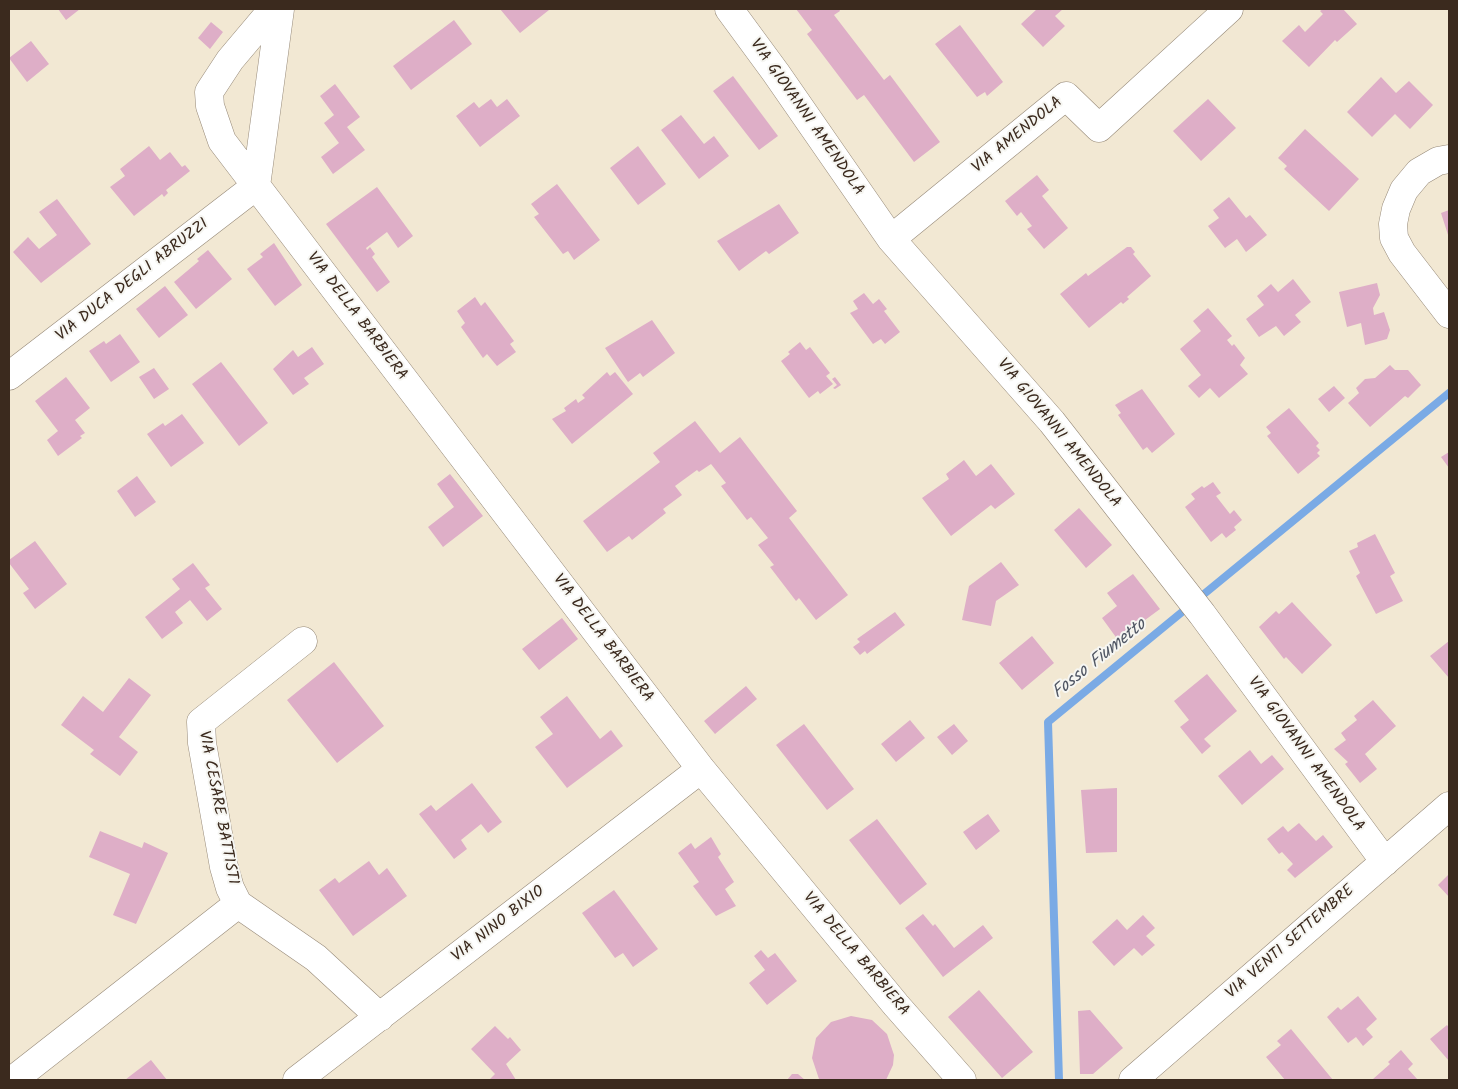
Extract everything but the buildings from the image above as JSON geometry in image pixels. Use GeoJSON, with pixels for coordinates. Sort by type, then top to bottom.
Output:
{"type":"FeatureCollection","features":[{"type":"Feature","properties":{"kind":"street","name":"VIA DELLA BARBIERA"},"geometry":{"type":"LineString","coordinates":[[273,9],[230,60],[209,92],[210,106],[222,141],[701,769],[896,1006],[962,1080]]}},
{"type":"Feature","properties":{"kind":"street"},"geometry":{"type":"LineString","coordinates":[[256,186],[280,9]]}},
{"type":"Feature","properties":{"kind":"street","name":"VIA GIOVANNI AMENDOLA"},"geometry":{"type":"LineString","coordinates":[[729,9],[776,73],[891,239],[1052,422],[1202,614],[1384,862]]}},
{"type":"Feature","properties":{"kind":"street","name":"VIA AMENDOLA"},"geometry":{"type":"LineString","coordinates":[[891,239],[1066,96],[1099,128],[1229,9]]}},
{"type":"Feature","properties":{"kind":"street"},"geometry":{"type":"LineString","coordinates":[[1449,159],[1438,161],[1419,172],[1404,190],[1396,209],[1393,224],[1394,238],[1402,253],[1449,314]]}},
{"type":"Feature","properties":{"kind":"street","name":"VIA DUCA DEGLI ABRUZZI"},"geometry":{"type":"LineString","coordinates":[[9,376],[256,186]]}},
{"type":"Feature","properties":{"kind":"street","name":"VIA CESARE BATTISTI"},"geometry":{"type":"LineString","coordinates":[[303,641],[201,722],[202,743],[224,867],[230,888],[238,904],[316,958],[380,1018]]}},
{"type":"Feature","properties":{"kind":"street","name":"VIA NINO BIXIO"},"geometry":{"type":"LineString","coordinates":[[297,1080],[380,1018],[701,769]]}},
{"type":"Feature","properties":{"kind":"street","name":"VIA VENTI SETTEMBRE"},"geometry":{"type":"LineString","coordinates":[[1132,1080],[1449,806]]}},
{"type":"Feature","properties":{"kind":"street","name":"VIA CESARE BATTISTI"},"geometry":{"type":"LineString","coordinates":[[13,1080],[238,904]]}},
{"type":"Feature","properties":{"kind":"waterway","name":"Fosso Fiumetto"},"geometry":{"type":"LineString","coordinates":[[1059,1080],[1048,722],[1449,393]]}}]}
